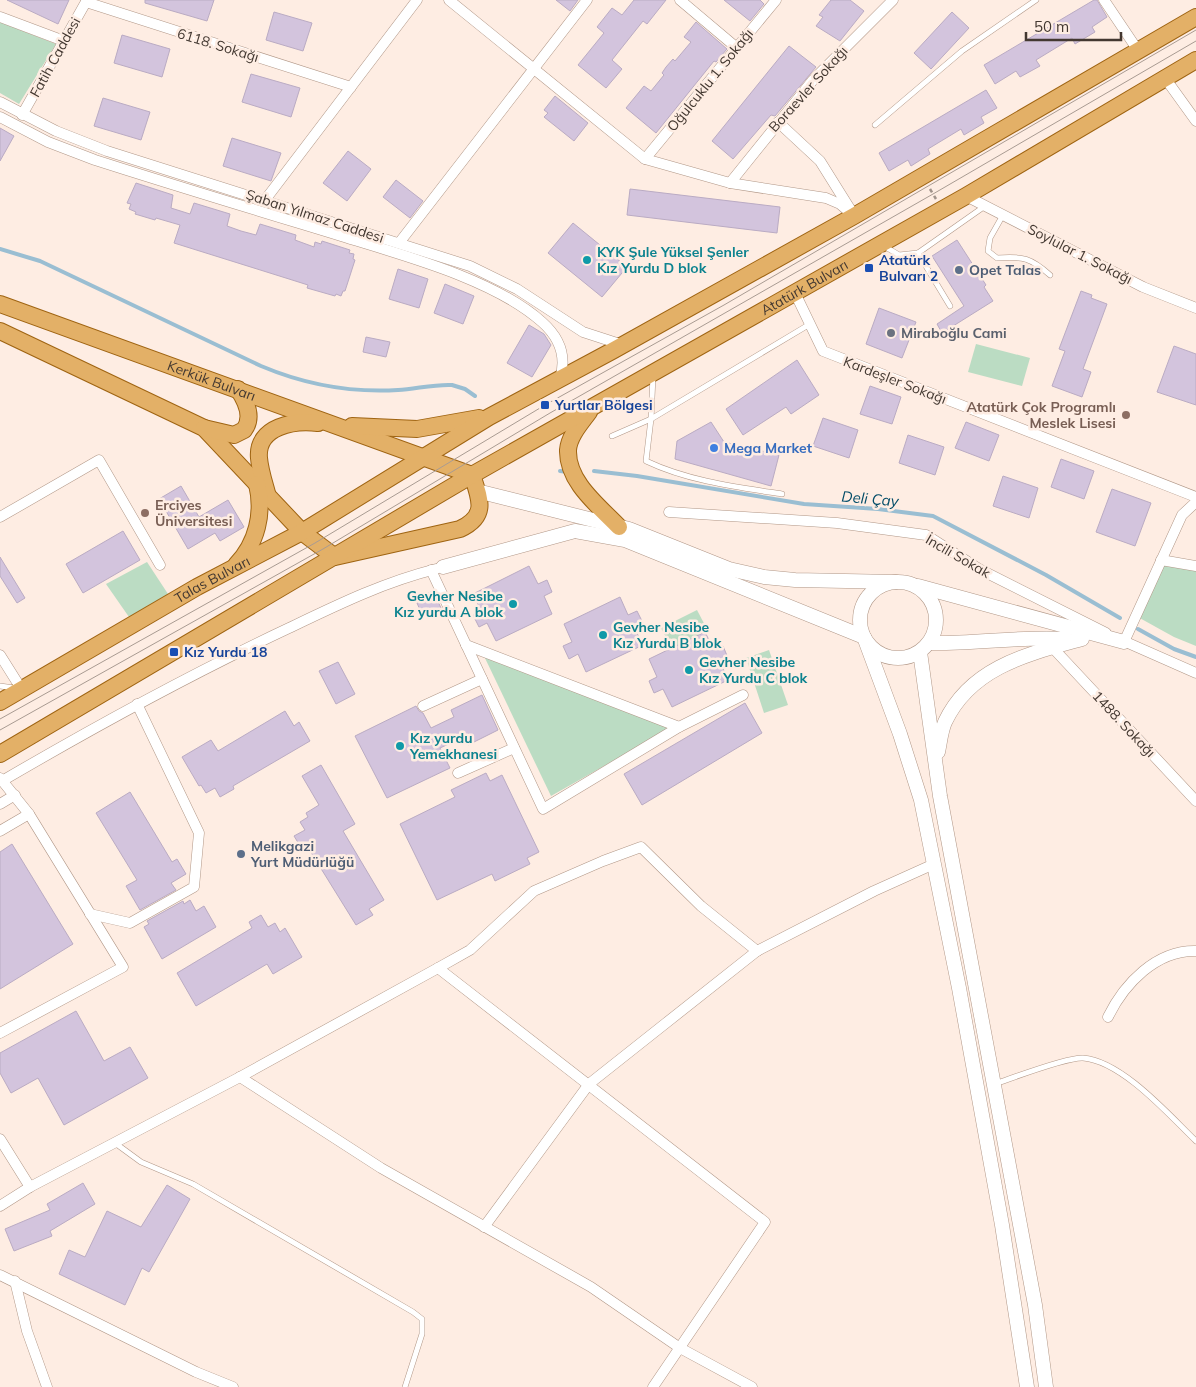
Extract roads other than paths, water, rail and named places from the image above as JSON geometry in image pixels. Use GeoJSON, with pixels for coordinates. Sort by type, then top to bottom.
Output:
{"type":"FeatureCollection","features":[{"type":"Feature","properties":{"kind":"main road"},"geometry":{"type":"LineString","coordinates":[[424,457],[489,417],[623,345],[854,216],[1139,52],[1196,17]]}},
{"type":"Feature","properties":{"kind":"main road","name":"Atatürk Bulvarı"},"geometry":{"type":"LineString","coordinates":[[335,558],[472,475],[966,196],[1196,60]]}},
{"type":"Feature","properties":{"kind":"main road","name":"Kerkük Bulvarı"},"geometry":{"type":"LineString","coordinates":[[0,304],[472,475]]}},
{"type":"Feature","properties":{"kind":"main road"},"geometry":{"type":"LineString","coordinates":[[0,331],[204,428],[234,434],[244,430],[249,415],[246,402],[238,389]]}},
{"type":"Feature","properties":{"kind":"main road"},"geometry":{"type":"LineString","coordinates":[[595,405],[576,428],[568,449],[574,472],[583,490],[619,527]]}},
{"type":"Feature","properties":{"kind":"main road"},"geometry":{"type":"LineString","coordinates":[[230,570],[246,552],[257,530],[262,490],[258,458],[260,445],[267,435],[277,428],[294,422],[336,426],[417,429],[489,417]]}},
{"type":"Feature","properties":{"kind":"main road"},"geometry":{"type":"LineString","coordinates":[[204,428],[302,532],[335,558]]}},
{"type":"Feature","properties":{"kind":"main road","name":"Talas Bulvarı"},"geometry":{"type":"LineString","coordinates":[[0,702],[230,570],[302,532],[424,457]]}},
{"type":"Feature","properties":{"kind":"main road"},"geometry":{"type":"LineString","coordinates":[[0,754],[335,558],[460,529],[472,521],[478,513],[480,505],[472,475]]}},
{"type":"Feature","properties":{"kind":"street"},"geometry":{"type":"LineString","coordinates":[[265,200],[417,0]]}},
{"type":"Feature","properties":{"kind":"street"},"geometry":{"type":"LineString","coordinates":[[449,0],[532,70],[645,159],[730,183],[826,198],[840,204],[854,216]]}},
{"type":"Feature","properties":{"kind":"street"},"geometry":{"type":"LineString","coordinates":[[399,243],[586,0]]}},
{"type":"Feature","properties":{"kind":"street"},"geometry":{"type":"LineString","coordinates":[[680,0],[737,48]]}},
{"type":"Feature","properties":{"kind":"street","name":"Oğulcuklu 1. Sokağı"},"geometry":{"type":"LineString","coordinates":[[645,159],[776,0]]}},
{"type":"Feature","properties":{"kind":"street","name":"Boraevler Sokağı"},"geometry":{"type":"LineString","coordinates":[[730,183],[778,122],[844,48],[893,0]]}},
{"type":"Feature","properties":{"kind":"street"},"geometry":{"type":"LineString","coordinates":[[1104,0],[1139,52]]}},
{"type":"Feature","properties":{"kind":"street","name":"6118. Sokağı"},"geometry":{"type":"LineString","coordinates":[[86,1],[351,87]]}},
{"type":"Feature","properties":{"kind":"street","name":"Fatih Caddesi"},"geometry":{"type":"LineString","coordinates":[[22,114],[86,1]]}},
{"type":"Feature","properties":{"kind":"street"},"geometry":{"type":"LineString","coordinates":[[0,17],[64,41]]}},
{"type":"Feature","properties":{"kind":"street"},"geometry":{"type":"LineString","coordinates":[[1165,78],[1196,121]]}},
{"type":"Feature","properties":{"kind":"street","name":"Şaban Yılmaz Caddesi"},"geometry":{"type":"LineString","coordinates":[[0,102],[22,114],[107,151],[265,200],[488,273],[518,288],[583,332],[623,345]]}},
{"type":"Feature","properties":{"kind":"street","name":"Şaban Yılmaz Caddesi"},"geometry":{"type":"LineString","coordinates":[[0,117],[27,132],[94,160],[410,258],[490,288],[531,313],[552,332],[562,352],[564,361],[560,379]]}},
{"type":"Feature","properties":{"kind":"street"},"geometry":{"type":"LineString","coordinates":[[778,122],[820,161],[854,216]]}},
{"type":"Feature","properties":{"kind":"street","name":"Soylular 1. Sokağı"},"geometry":{"type":"LineString","coordinates":[[966,196],[1143,287],[1196,308]]}},
{"type":"Feature","properties":{"kind":"street","name":"Kardeşler Sokağı"},"geometry":{"type":"LineString","coordinates":[[795,293],[823,351],[1196,497]]}},
{"type":"Feature","properties":{"kind":"street"},"geometry":{"type":"LineString","coordinates":[[0,517],[99,460],[160,565]]}},
{"type":"Feature","properties":{"kind":"street"},"geometry":{"type":"LineString","coordinates":[[477,491],[619,527],[729,569],[764,577],[795,580],[902,583],[1124,642]]}},
{"type":"Feature","properties":{"kind":"street"},"geometry":{"type":"LineString","coordinates":[[1124,642],[1182,516],[1196,502]]}},
{"type":"Feature","properties":{"kind":"street","name":"İncili Sokak"},"geometry":{"type":"LineString","coordinates":[[669,512],[837,523],[926,535],[978,569],[1124,642],[1196,673]]}},
{"type":"Feature","properties":{"kind":"street"},"geometry":{"type":"LineString","coordinates":[[0,1033],[123,967],[29,814],[1,779],[137,704],[349,599],[393,581],[575,531],[625,540],[864,637],[871,648],[888,657],[908,657],[925,647],[1014,639],[1124,642]]}},
{"type":"Feature","properties":{"kind":"street"},"geometry":{"type":"LineString","coordinates":[[1161,560],[1196,566]]}},
{"type":"Feature","properties":{"kind":"street"},"geometry":{"type":"LineString","coordinates":[[437,569],[466,645],[543,809],[679,727],[743,695]]}},
{"type":"Feature","properties":{"kind":"street"},"geometry":{"type":"LineString","coordinates":[[1026,1387],[1002,1226],[934,864],[915,781],[860,624],[861,611],[866,600],[879,588],[902,583],[919,588],[928,596],[934,607],[935,631],[925,647],[936,763],[1035,1305],[1046,1387]]}},
{"type":"Feature","properties":{"kind":"street"},"geometry":{"type":"LineString","coordinates":[[936,763],[944,723],[957,702],[975,681],[999,666],[1052,647],[1082,640]]}},
{"type":"Feature","properties":{"kind":"street"},"geometry":{"type":"LineString","coordinates":[[466,645],[679,727]]}},
{"type":"Feature","properties":{"kind":"street","name":"1488. Sokağı"},"geometry":{"type":"LineString","coordinates":[[1052,647],[1196,800]]}},
{"type":"Feature","properties":{"kind":"street"},"geometry":{"type":"LineString","coordinates":[[0,655],[22,690]]}},
{"type":"Feature","properties":{"kind":"street"},"geometry":{"type":"LineString","coordinates":[[423,706],[482,679]]}},
{"type":"Feature","properties":{"kind":"street"},"geometry":{"type":"LineString","coordinates":[[90,914],[130,923],[194,887],[199,833],[137,704]]}},
{"type":"Feature","properties":{"kind":"street"},"geometry":{"type":"LineString","coordinates":[[458,773],[514,748]]}},
{"type":"Feature","properties":{"kind":"street"},"geometry":{"type":"LineString","coordinates":[[0,804],[15,795]]}},
{"type":"Feature","properties":{"kind":"street"},"geometry":{"type":"LineString","coordinates":[[0,831],[29,814]]}},
{"type":"Feature","properties":{"kind":"street"},"geometry":{"type":"LineString","coordinates":[[0,1206],[30,1187],[240,1077],[470,950],[534,891],[603,861],[641,848],[701,906],[757,951]]}},
{"type":"Feature","properties":{"kind":"street"},"geometry":{"type":"LineString","coordinates":[[484,1227],[589,1084],[757,951],[874,891],[934,864]]}},
{"type":"Feature","properties":{"kind":"street"},"geometry":{"type":"LineString","coordinates":[[1108,1018],[1127,987],[1148,967],[1176,954],[1196,951]]}},
{"type":"Feature","properties":{"kind":"street"},"geometry":{"type":"LineString","coordinates":[[438,968],[765,1222],[653,1387]]}},
{"type":"Feature","properties":{"kind":"street"},"geometry":{"type":"LineString","coordinates":[[240,1077],[381,1168],[591,1287],[680,1348],[752,1387]]}},
{"type":"Feature","properties":{"kind":"street"},"geometry":{"type":"LineString","coordinates":[[0,1139],[30,1187]]}},
{"type":"Feature","properties":{"kind":"street"},"geometry":{"type":"LineString","coordinates":[[0,1275],[216,1384],[233,1387]]}},
{"type":"Feature","properties":{"kind":"street"},"geometry":{"type":"LineString","coordinates":[[15,1281],[27,1331],[47,1387]]}},
{"type":"Feature","properties":{"kind":"lane"},"geometry":{"type":"LineString","coordinates":[[874,125],[962,51],[1036,0]]}},
{"type":"Feature","properties":{"kind":"lane"},"geometry":{"type":"LineString","coordinates":[[880,244],[899,255],[918,253],[986,206]]}},
{"type":"Feature","properties":{"kind":"lane"},"geometry":{"type":"LineString","coordinates":[[1003,215],[990,238],[988,251],[997,258],[1016,256],[1033,260],[1050,275]]}},
{"type":"Feature","properties":{"kind":"lane"},"geometry":{"type":"LineString","coordinates":[[918,253],[950,306]]}},
{"type":"Feature","properties":{"kind":"lane"},"geometry":{"type":"LineString","coordinates":[[612,436],[651,419],[810,324]]}},
{"type":"Feature","properties":{"kind":"lane"},"geometry":{"type":"LineString","coordinates":[[653,373],[651,419],[646,461],[665,470],[736,488],[782,494]]}},
{"type":"Feature","properties":{"kind":"lane"},"geometry":{"type":"LineString","coordinates":[[0,686],[22,690]]}},
{"type":"Feature","properties":{"kind":"lane"},"geometry":{"type":"LineString","coordinates":[[994,1085],[1029,1072],[1082,1058],[1106,1064],[1125,1078],[1196,1141]]}},
{"type":"Feature","properties":{"kind":"lane"},"geometry":{"type":"LineString","coordinates":[[115,1142],[141,1162],[193,1184],[422,1319],[422,1334],[405,1387]]}},
{"type":"Feature","properties":{"kind":"waterway"},"geometry":{"type":"LineString","coordinates":[[0,249],[40,261],[261,366],[294,378],[345,389],[380,391],[452,385],[465,389],[475,396]]}},
{"type":"Feature","properties":{"kind":"waterway","name":"Deli Çay"},"geometry":{"type":"LineString","coordinates":[[560,471],[568,472]]}},
{"type":"Feature","properties":{"kind":"waterway","name":"Deli Çay"},"geometry":{"type":"LineString","coordinates":[[594,471],[637,476],[804,504],[878,509],[933,516],[1046,575],[1120,618]]}},
{"type":"Feature","properties":{"kind":"waterway","name":"Deli Çay"},"geometry":{"type":"LineString","coordinates":[[1138,629],[1174,649],[1196,657]]}},
{"type":"Feature","properties":{"kind":"tram line"},"geometry":{"type":"LineString","coordinates":[[0,719],[315,543],[545,405],[724,305],[1196,30]]}},
{"type":"Feature","properties":{"kind":"tram line"},"geometry":{"type":"LineString","coordinates":[[0,730],[323,549],[550,413],[1196,41]]}},
{"type":"Feature","properties":{"kind":"place","name":"KYK Şule Yüksel Şenler Kız Yurdu D blok"},"geometry":{"type":"Point","coordinates":[587,260]}},
{"type":"Feature","properties":{"kind":"place","name":"Atatürk Bulvarı 2"},"geometry":{"type":"Point","coordinates":[869,268]}},
{"type":"Feature","properties":{"kind":"place","name":"Opet Talas"},"geometry":{"type":"Point","coordinates":[959,270]}},
{"type":"Feature","properties":{"kind":"place","name":"Miraboğlu Cami"},"geometry":{"type":"Point","coordinates":[891,333]}},
{"type":"Feature","properties":{"kind":"place","name":"Yurtlar Bölgesi"},"geometry":{"type":"Point","coordinates":[545,405]}},
{"type":"Feature","properties":{"kind":"place","name":"Atatürk Çok Programlı Meslek Lisesi"},"geometry":{"type":"Point","coordinates":[1126,415]}},
{"type":"Feature","properties":{"kind":"place","name":"Mega Market"},"geometry":{"type":"Point","coordinates":[714,448]}},
{"type":"Feature","properties":{"kind":"place","name":"Erciyes Üniversitesi"},"geometry":{"type":"Point","coordinates":[145,513]}},
{"type":"Feature","properties":{"kind":"place","name":"Gevher Nesibe Kız yurdu A blok"},"geometry":{"type":"Point","coordinates":[513,604]}},
{"type":"Feature","properties":{"kind":"place","name":"Gevher Nesibe Kız Yurdu B blok"},"geometry":{"type":"Point","coordinates":[603,635]}},
{"type":"Feature","properties":{"kind":"place","name":"Kız Yurdu 18"},"geometry":{"type":"Point","coordinates":[174,652]}},
{"type":"Feature","properties":{"kind":"place","name":"Gevher Nesibe Kız Yurdu C blok"},"geometry":{"type":"Point","coordinates":[689,670]}},
{"type":"Feature","properties":{"kind":"place","name":"Kız yurdu Yemekhanesi"},"geometry":{"type":"Point","coordinates":[400,746]}},
{"type":"Feature","properties":{"kind":"place","name":"Melikgazi Yurt Müdürlüğü"},"geometry":{"type":"Point","coordinates":[241,854]}}]}
